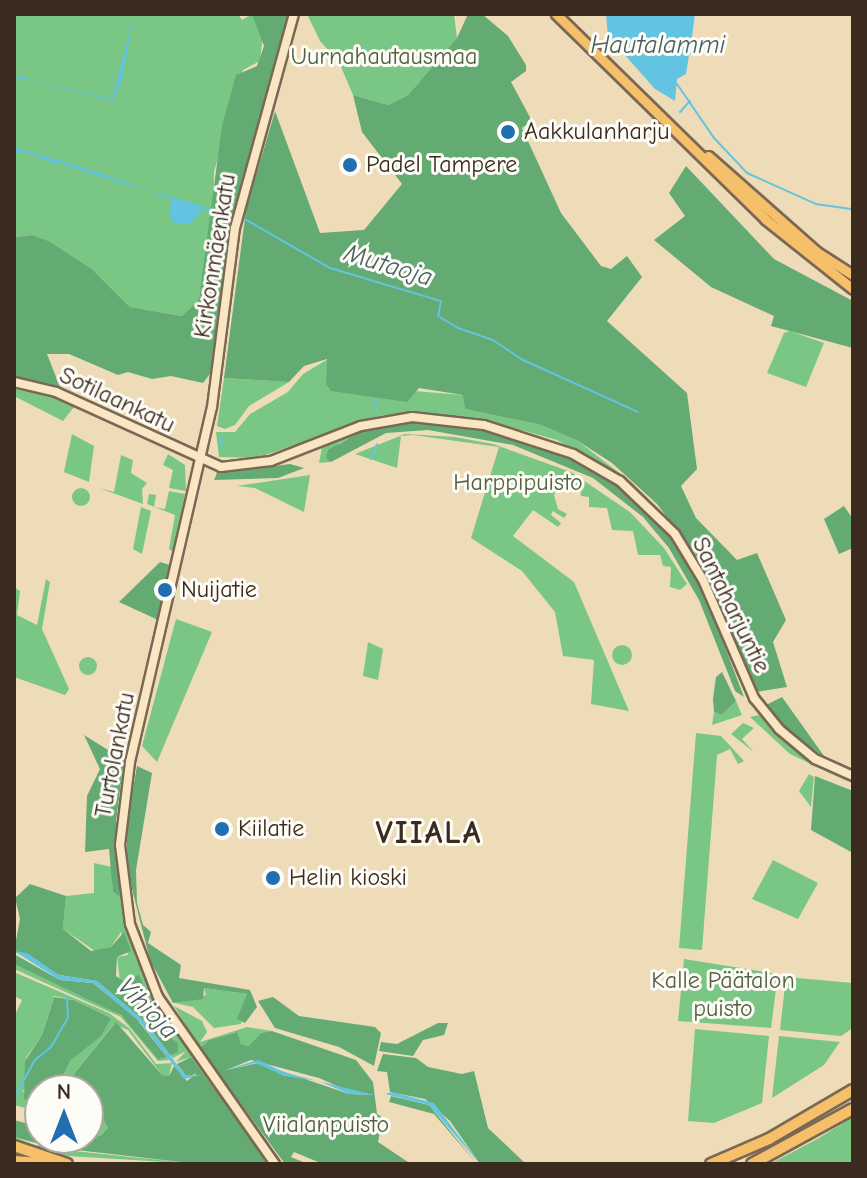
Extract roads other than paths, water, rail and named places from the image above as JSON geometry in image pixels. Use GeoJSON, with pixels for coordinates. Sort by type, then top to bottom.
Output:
{"type":"FeatureCollection","features":[{"type":"Feature","properties":{"kind":"highway"},"geometry":{"type":"LineString","coordinates":[[711,1164],[769,1139],[853,1090]]}},
{"type":"Feature","properties":{"kind":"highway"},"geometry":{"type":"LineString","coordinates":[[752,1164],[853,1109]]}},
{"type":"Feature","properties":{"kind":"highway"},"geometry":{"type":"LineString","coordinates":[[14,1146],[67,1164]]}},
{"type":"Feature","properties":{"kind":"highway"},"geometry":{"type":"LineString","coordinates":[[14,1161],[59,1164]]}},
{"type":"Feature","properties":{"kind":"main road","name":"Kirkonmäenkatu"},"geometry":{"type":"LineString","coordinates":[[200,461],[222,345],[235,228],[294,14]]}},
{"type":"Feature","properties":{"kind":"main road"},"geometry":{"type":"LineString","coordinates":[[556,14],[765,219],[853,289]]}},
{"type":"Feature","properties":{"kind":"main road"},"geometry":{"type":"LineString","coordinates":[[703,155],[712,157],[817,252],[853,275]]}},
{"type":"Feature","properties":{"kind":"main road","name":"Sotilaankatu"},"geometry":{"type":"LineString","coordinates":[[14,382],[56,392],[200,461]]}},
{"type":"Feature","properties":{"kind":"main road","name":"Santaharjuntie"},"geometry":{"type":"LineString","coordinates":[[200,461],[249,466],[361,426],[412,417],[484,425],[573,454],[628,487],[675,534],[705,584],[743,678],[779,729],[815,759],[853,776]]}},
{"type":"Feature","properties":{"kind":"main road","name":"Turtolankatu"},"geometry":{"type":"LineString","coordinates":[[200,461],[126,783],[121,869],[133,935],[158,997],[275,1164]]}},
{"type":"Feature","properties":{"kind":"water"},"geometry":{"type":"Polygon","coordinates":[[[134,14],[122,78],[113,101],[14,76],[112,99],[134,14]]]}},
{"type":"Feature","properties":{"kind":"water","name":"Hautalammi"},"geometry":{"type":"Polygon","coordinates":[[[606,14],[695,14],[691,44],[698,49],[689,55],[686,74],[677,79],[675,101],[655,89],[608,36],[606,14]]]}},
{"type":"Feature","properties":{"kind":"water"},"geometry":{"type":"Polygon","coordinates":[[[14,147],[94,171],[158,195],[21,151],[16,154],[14,147]]]}},
{"type":"Feature","properties":{"kind":"water"},"geometry":{"type":"Polygon","coordinates":[[[171,198],[203,210],[191,223],[176,224],[170,218],[171,198]]]}},
{"type":"Feature","properties":{"kind":"water"},"geometry":{"type":"Polygon","coordinates":[[[14,951],[27,953],[59,975],[97,981],[144,1021],[185,1075],[202,1075],[184,1079],[140,1022],[93,983],[60,980],[14,951]]]}},
{"type":"Feature","properties":{"kind":"water"},"geometry":{"type":"Polygon","coordinates":[[[258,1060],[286,1073],[317,1081],[284,1076],[256,1063],[225,1070],[258,1060]]]}},
{"type":"Feature","properties":{"kind":"water"},"geometry":{"type":"Polygon","coordinates":[[[320,1082],[374,1095],[349,1094],[320,1082]]]}},
{"type":"Feature","properties":{"kind":"water"},"geometry":{"type":"Polygon","coordinates":[[[392,1092],[434,1103],[480,1164],[429,1105],[385,1094],[392,1092]]]}},
{"type":"Feature","properties":{"kind":"waterway"},"geometry":{"type":"LineString","coordinates":[[14,76],[27,79]]}},
{"type":"Feature","properties":{"kind":"waterway"},"geometry":{"type":"LineString","coordinates":[[677,84],[714,138],[747,173],[816,204],[853,209]]}},
{"type":"Feature","properties":{"kind":"waterway"},"geometry":{"type":"LineString","coordinates":[[680,112],[690,101]]}},
{"type":"Feature","properties":{"kind":"waterway","name":"Mutaoja"},"geometry":{"type":"LineString","coordinates":[[42,158],[59,163]]}},
{"type":"Feature","properties":{"kind":"waterway","name":"Mutaoja"},"geometry":{"type":"LineString","coordinates":[[157,194],[230,215]]}},
{"type":"Feature","properties":{"kind":"waterway","name":"Mutaoja"},"geometry":{"type":"LineString","coordinates":[[243,218],[330,268],[441,301],[438,316],[458,328],[493,340],[523,360],[638,412]]}},
{"type":"Feature","properties":{"kind":"waterway"},"geometry":{"type":"LineString","coordinates":[[375,399],[377,411]]}},
{"type":"Feature","properties":{"kind":"waterway"},"geometry":{"type":"LineString","coordinates":[[220,448],[223,436]]}},
{"type":"Feature","properties":{"kind":"waterway"},"geometry":{"type":"LineString","coordinates":[[371,459],[377,444]]}},
{"type":"Feature","properties":{"kind":"waterway"},"geometry":{"type":"LineString","coordinates":[[14,1098],[35,1060],[51,1047],[68,1018],[67,996]]}},
{"type":"Feature","properties":{"kind":"place","name":"Aakkulanharju"},"geometry":{"type":"Point","coordinates":[508,132]}},
{"type":"Feature","properties":{"kind":"place","name":"Padel Tampere"},"geometry":{"type":"Point","coordinates":[350,165]}},
{"type":"Feature","properties":{"kind":"place","name":"Nuijatie"},"geometry":{"type":"Point","coordinates":[165,590]}},
{"type":"Feature","properties":{"kind":"place","name":"Kiilatie"},"geometry":{"type":"Point","coordinates":[222,829]}},
{"type":"Feature","properties":{"kind":"place","name":"Helin kioski"},"geometry":{"type":"Point","coordinates":[273,878]}},
{"type":"Feature","properties":{"kind":"district","name":"VIIALA"},"geometry":{"type":"Point","coordinates":[429,833]}},
{"type":"Feature","properties":{"kind":"park label","name":"Uurnahautausmaa"},"geometry":{"type":"Point","coordinates":[384,57]}},
{"type":"Feature","properties":{"kind":"park label","name":"Harppipuisto"},"geometry":{"type":"Point","coordinates":[518,483]}},
{"type":"Feature","properties":{"kind":"park label","name":"Kalle Päätalon puisto"},"geometry":{"type":"Point","coordinates":[723,995]}},
{"type":"Feature","properties":{"kind":"park label","name":"Viialanpuisto"},"geometry":{"type":"Point","coordinates":[326,1125]}},
{"type":"Feature","properties":{"kind":"water label","name":"Vihioja"},"geometry":{"type":"Point","coordinates":[147,1009]}}]}
